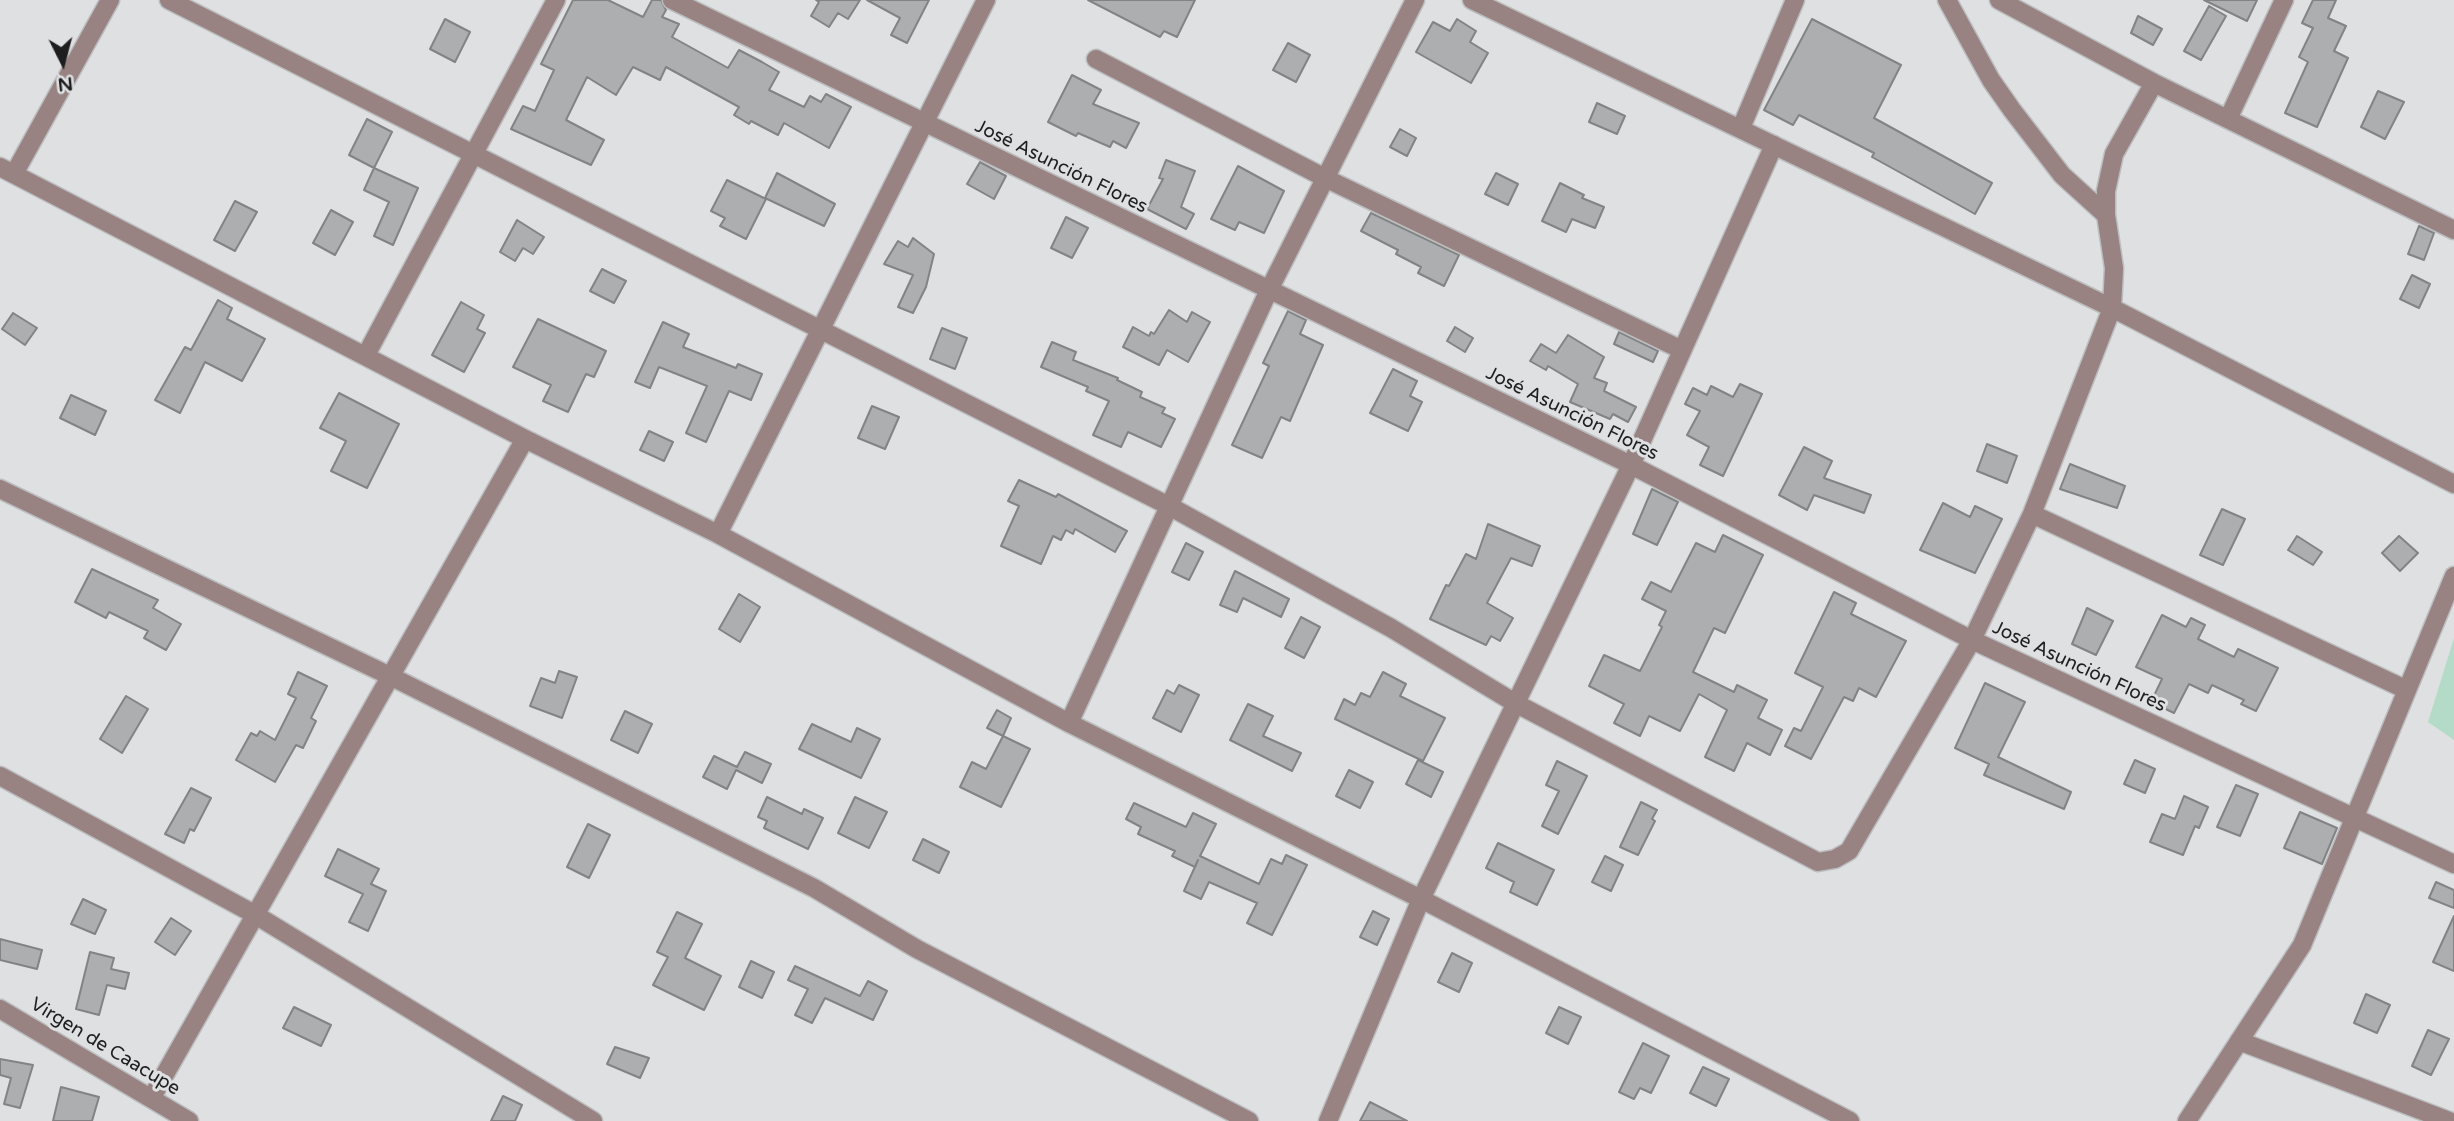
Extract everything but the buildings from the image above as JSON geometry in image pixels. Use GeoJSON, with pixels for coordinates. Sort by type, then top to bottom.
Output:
{"type":"FeatureCollection","features":[{"type":"Feature","properties":{"kind":"street"},"geometry":{"type":"LineString","coordinates":[[110,0],[7,170],[526,439],[718,534],[1069,723],[1421,899],[1850,1121]]}},
{"type":"Feature","properties":{"kind":"street"},"geometry":{"type":"LineString","coordinates":[[169,0],[1170,506],[1391,628],[1516,703],[1818,862],[1835,859],[1849,851],[1972,640],[2032,514],[2112,308],[2115,268],[2106,215],[2106,191],[2114,154],[2154,83]]}},
{"type":"Feature","properties":{"kind":"street"},"geometry":{"type":"LineString","coordinates":[[366,355],[556,0]]}},
{"type":"Feature","properties":{"kind":"street","name":"José Asunción Flores"},"geometry":{"type":"LineString","coordinates":[[672,0],[1630,465],[1972,640],[2454,864]]}},
{"type":"Feature","properties":{"kind":"street"},"geometry":{"type":"LineString","coordinates":[[718,534],[818,329],[985,0]]}},
{"type":"Feature","properties":{"kind":"street"},"geometry":{"type":"LineString","coordinates":[[1069,723],[1269,290],[1415,0]]}},
{"type":"Feature","properties":{"kind":"street"},"geometry":{"type":"LineString","coordinates":[[1472,0],[2112,308],[2454,484]]}},
{"type":"Feature","properties":{"kind":"street"},"geometry":{"type":"LineString","coordinates":[[1741,128],[1794,0]]}},
{"type":"Feature","properties":{"kind":"street"},"geometry":{"type":"LineString","coordinates":[[1947,0],[1980,61],[2012,110],[2062,175],[2106,215]]}},
{"type":"Feature","properties":{"kind":"street"},"geometry":{"type":"LineString","coordinates":[[1999,0],[2154,83],[2454,230]]}},
{"type":"Feature","properties":{"kind":"street"},"geometry":{"type":"LineString","coordinates":[[2228,119],[2284,0]]}},
{"type":"Feature","properties":{"kind":"street"},"geometry":{"type":"LineString","coordinates":[[1096,59],[1327,178],[1682,350]]}},
{"type":"Feature","properties":{"kind":"street"},"geometry":{"type":"LineString","coordinates":[[1328,1121],[1421,899],[1630,465],[1774,145]]}},
{"type":"Feature","properties":{"kind":"street"},"geometry":{"type":"LineString","coordinates":[[152,1097],[526,439]]}},
{"type":"Feature","properties":{"kind":"street"},"geometry":{"type":"LineString","coordinates":[[0,489],[390,676],[814,888],[917,949],[1250,1121]]}},
{"type":"Feature","properties":{"kind":"street"},"geometry":{"type":"LineString","coordinates":[[2032,514],[2407,690]]}},
{"type":"Feature","properties":{"kind":"street"},"geometry":{"type":"LineString","coordinates":[[2187,1121],[2302,945],[2454,576]]}},
{"type":"Feature","properties":{"kind":"street"},"geometry":{"type":"LineString","coordinates":[[0,776],[254,914],[593,1121]]}},
{"type":"Feature","properties":{"kind":"street","name":"Virgen de Caacupe"},"geometry":{"type":"LineString","coordinates":[[0,1009],[152,1097],[181,1119]]}},
{"type":"Feature","properties":{"kind":"street"},"geometry":{"type":"LineString","coordinates":[[2239,1041],[2449,1121]]}},
{"type":"Feature","properties":{"kind":"green space"},"geometry":{"type":"Polygon","coordinates":[[[2454,638],[2454,740],[2428,722],[2454,638]]]}}]}
